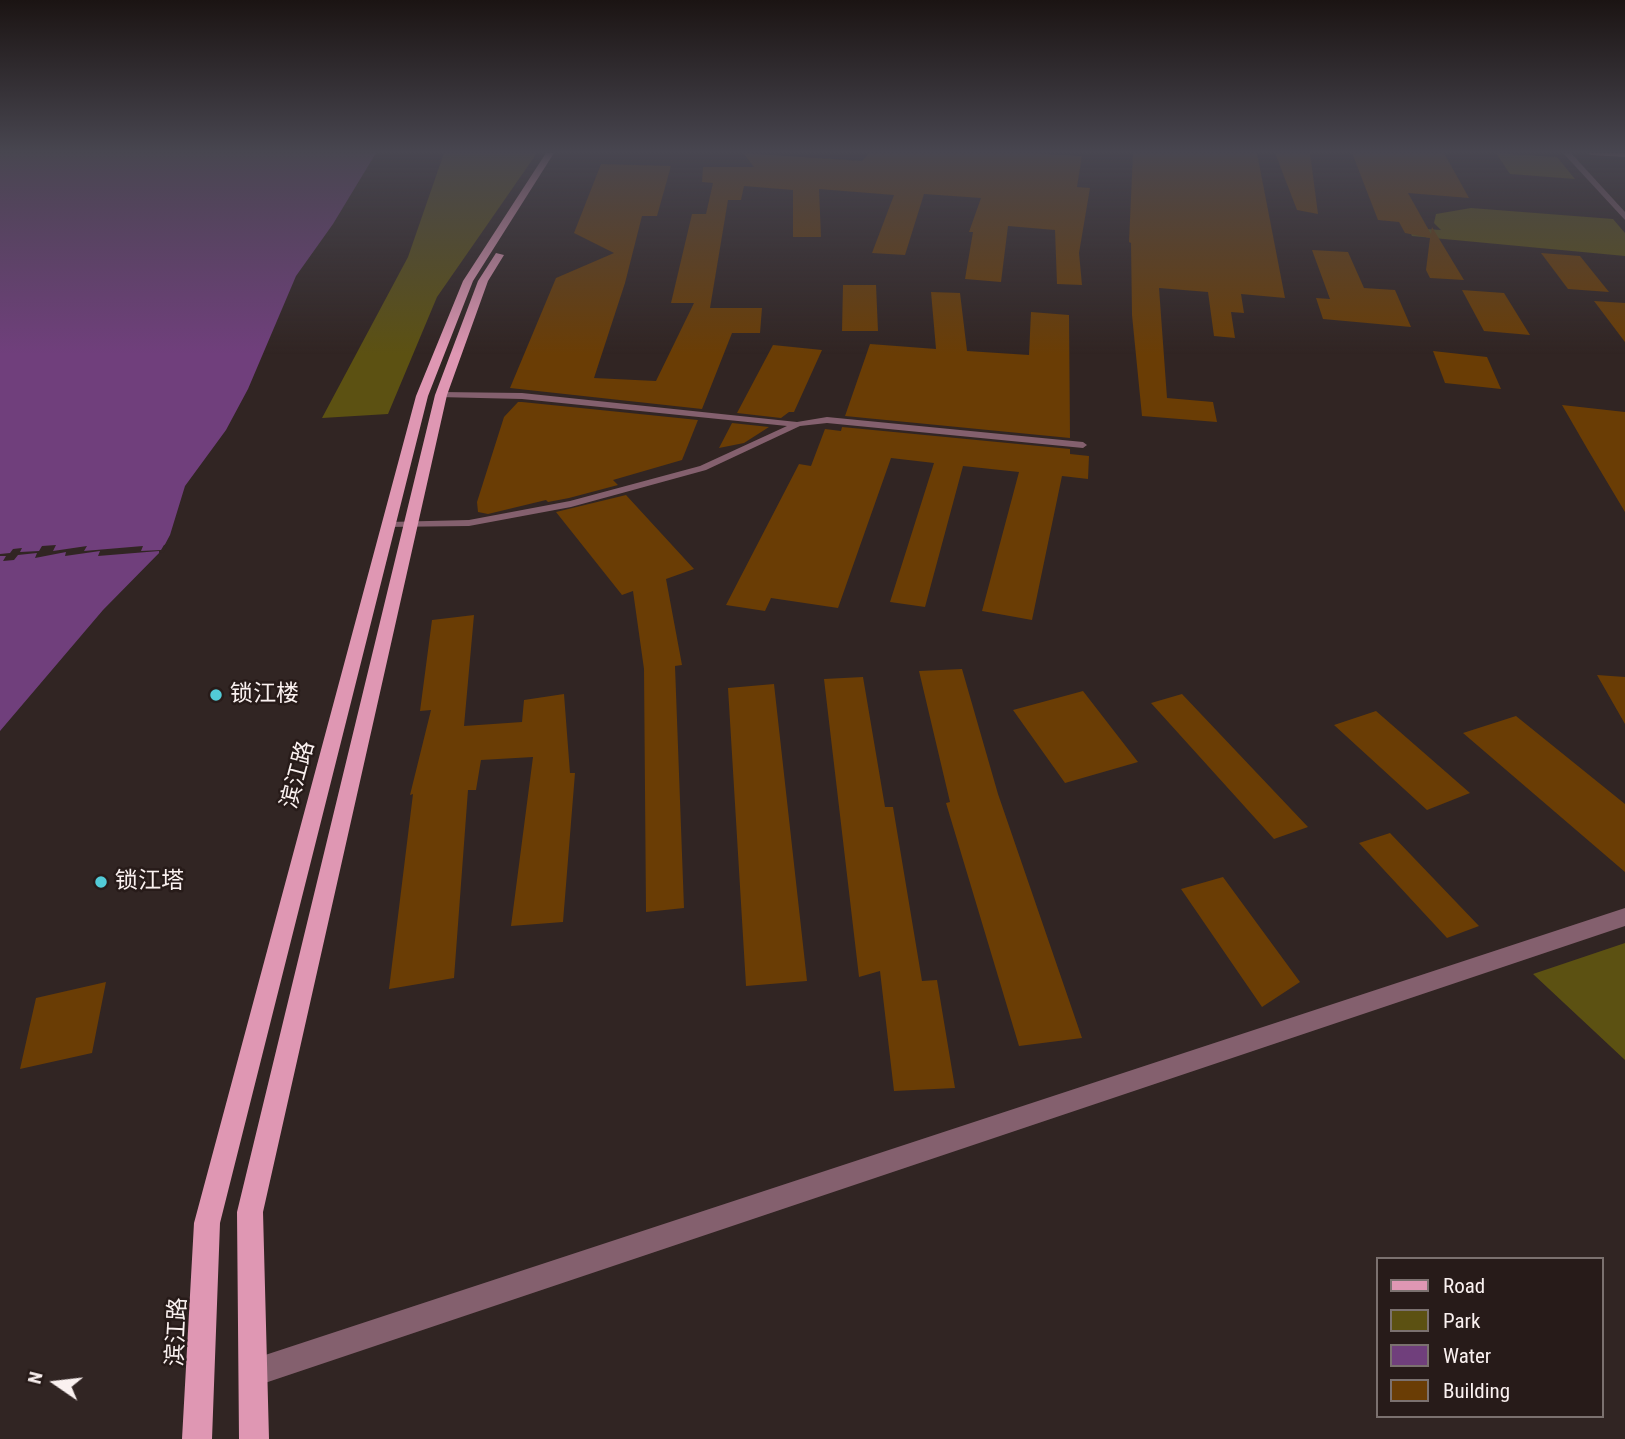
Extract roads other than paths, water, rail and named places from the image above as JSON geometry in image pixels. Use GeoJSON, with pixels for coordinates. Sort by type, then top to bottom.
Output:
{"type":"FeatureCollection","features":[{"type":"Feature","properties":{"kind":"main road","name":"滨江路"},"geometry":{"type":"LineString","coordinates":[[197,1439],[207,1223],[422,396],[468,281],[507,220]]}},
{"type":"Feature","properties":{"kind":"main road"},"geometry":{"type":"LineString","coordinates":[[254,1439],[250,1212],[440,395],[483,281],[520,220]]}},
{"type":"Feature","properties":{"kind":"street"},"geometry":{"type":"LineString","coordinates":[[253,1373],[1625,917]]}},
{"type":"Feature","properties":{"kind":"lane"},"geometry":{"type":"LineString","coordinates":[[440,395],[522,396],[798,424],[827,420],[1083,445]]}},
{"type":"Feature","properties":{"kind":"lane"},"geometry":{"type":"LineString","coordinates":[[389,525],[469,523],[592,499],[704,468],[798,424]]}},
{"type":"Feature","properties":{"kind":"water"},"geometry":{"type":"Polygon","coordinates":[[[0,220],[335,220],[296,276],[248,389],[226,430],[185,486],[170,535],[162,550],[103,610],[0,731],[0,220]]]}},
{"type":"Feature","properties":{"kind":"place","name":"锁江楼"},"geometry":{"type":"Point","coordinates":[216,695]}},
{"type":"Feature","properties":{"kind":"place","name":"锁江塔"},"geometry":{"type":"Point","coordinates":[101,882]}}]}
